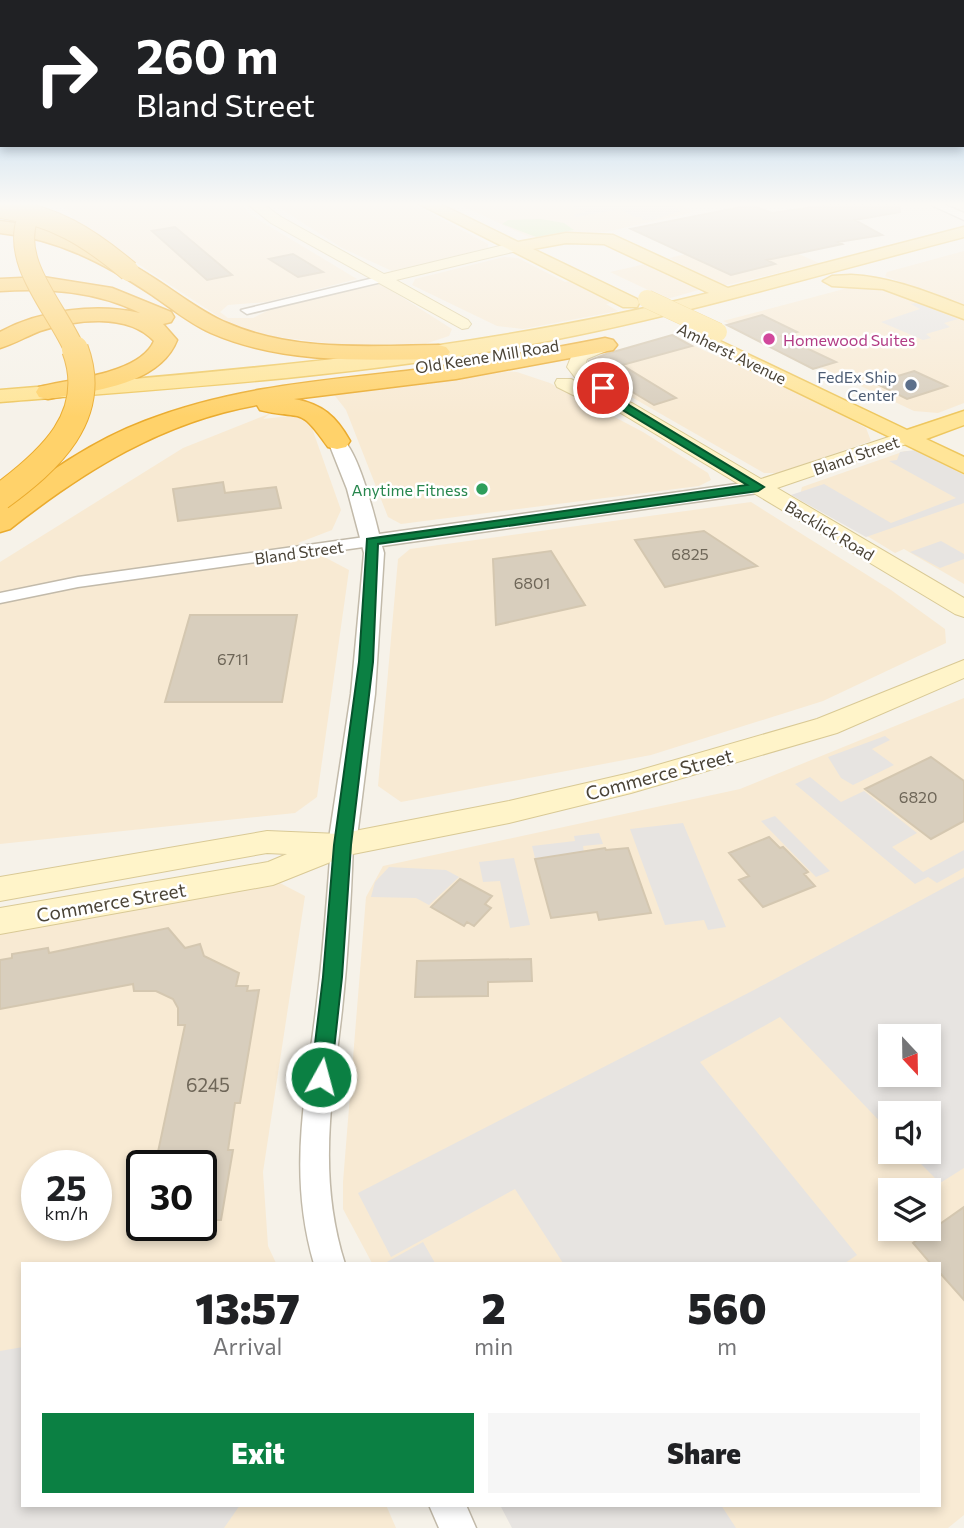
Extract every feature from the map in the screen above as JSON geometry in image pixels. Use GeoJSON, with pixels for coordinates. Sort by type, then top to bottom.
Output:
{"type":"FeatureCollection","features":[{"type":"Feature","properties":{"kind":"highway"},"geometry":{"type":"LineString","coordinates":[[0,497],[30,474],[62,442],[73,425],[82,397],[82,373],[76,351],[34,274]]}},
{"type":"Feature","properties":{"kind":"highway"},"geometry":{"type":"LineString","coordinates":[[99,274],[137,295],[185,330]]}},
{"type":"Feature","properties":{"kind":"highway"},"geometry":{"type":"LineString","coordinates":[[134,274],[210,324],[239,336],[273,345],[354,353],[444,352]]}},
{"type":"Feature","properties":{"kind":"highway"},"geometry":{"type":"LineString","coordinates":[[0,285],[47,283],[80,286],[119,295],[218,347],[256,358],[352,365]]}},
{"type":"Feature","properties":{"kind":"highway"},"geometry":{"type":"LineString","coordinates":[[0,341],[19,331],[48,322],[100,316],[144,322],[159,331],[166,340],[163,351],[130,372],[48,392]]}},
{"type":"Feature","properties":{"kind":"highway"},"geometry":{"type":"LineString","coordinates":[[0,523],[68,471],[154,426],[205,409],[267,395],[485,367],[616,342]]}},
{"type":"Feature","properties":{"kind":"highway"},"geometry":{"type":"LineString","coordinates":[[485,367],[525,369],[564,383]]}},
{"type":"Feature","properties":{"kind":"highway"},"geometry":{"type":"LineString","coordinates":[[154,426],[244,408],[292,405],[305,408],[323,418],[337,441]]}},
{"type":"Feature","properties":{"kind":"main road"},"geometry":{"type":"LineString","coordinates":[[374,274],[462,324],[509,333],[552,334]]}},
{"type":"Feature","properties":{"kind":"main road"},"geometry":{"type":"LineString","coordinates":[[382,279],[402,274]]}},
{"type":"Feature","properties":{"kind":"main road","name":"Amherst Avenue"},"geometry":{"type":"LineString","coordinates":[[583,274],[638,301],[715,319],[916,434],[964,467]]}},
{"type":"Feature","properties":{"kind":"main road"},"geometry":{"type":"LineString","coordinates":[[657,274],[715,319]]}},
{"type":"Feature","properties":{"kind":"main road","name":"Old Keene Mill Road"},"geometry":{"type":"LineString","coordinates":[[8,400],[48,392],[352,365],[552,334],[715,319],[843,274]]}},
{"type":"Feature","properties":{"kind":"main road","name":"Old Keene Mill Road"},"geometry":{"type":"LineString","coordinates":[[8,400],[304,380],[448,363],[715,319],[856,274]]}},
{"type":"Feature","properties":{"kind":"main road"},"geometry":{"type":"LineString","coordinates":[[877,274],[891,284]]}},
{"type":"Feature","properties":{"kind":"main road"},"geometry":{"type":"LineString","coordinates":[[832,281],[864,279],[891,284],[964,313]]}},
{"type":"Feature","properties":{"kind":"main road"},"geometry":{"type":"LineString","coordinates":[[649,333],[715,319]]}},
{"type":"Feature","properties":{"kind":"main road"},"geometry":{"type":"LineString","coordinates":[[444,352],[465,338],[467,331],[462,324]]}},
{"type":"Feature","properties":{"kind":"main road","name":"Backlick Road"},"geometry":{"type":"LineString","coordinates":[[616,342],[579,356],[576,366],[584,376],[621,399],[625,407]]}},
{"type":"Feature","properties":{"kind":"main road","name":"Backlick Road"},"geometry":{"type":"LineString","coordinates":[[564,383],[604,403],[625,407],[964,609]]}},
{"type":"Feature","properties":{"kind":"main road","name":"Bland Street"},"geometry":{"type":"LineString","coordinates":[[758,487],[964,418]]}},
{"type":"Feature","properties":{"kind":"main road","name":"Amherst Avenue"},"geometry":{"type":"LineString","coordinates":[[916,434],[964,451]]}},
{"type":"Feature","properties":{"kind":"main road","name":"Commerce Street"},"geometry":{"type":"LineString","coordinates":[[0,921],[273,873],[342,845],[509,813],[631,783],[769,744],[875,708],[964,668]]}},
{"type":"Feature","properties":{"kind":"main road","name":"Commerce Street"},"geometry":{"type":"LineString","coordinates":[[0,889],[267,842],[342,845]]}},
{"type":"Feature","properties":{"kind":"street"},"geometry":{"type":"LineString","coordinates":[[247,310],[382,279]]}},
{"type":"Feature","properties":{"kind":"street"},"geometry":{"type":"LineString","coordinates":[[329,1262],[314,1208],[316,1121],[333,977],[342,845],[366,662],[373,565],[372,541],[337,441]]}},
{"type":"Feature","properties":{"kind":"street","name":"Bland Street"},"geometry":{"type":"LineString","coordinates":[[0,598],[78,582],[758,487]]}},
{"type":"Feature","properties":{"kind":"street"},"geometry":{"type":"LineString","coordinates":[[448,1507],[458,1528]]}},
{"type":"Feature","properties":{"kind":"shaded area"},"geometry":{"type":"Polygon","coordinates":[[[154,274],[349,274],[357,279],[267,302],[228,305],[220,312],[228,318],[253,318],[273,308],[381,284],[452,329],[449,336],[425,344],[342,345],[261,335],[230,324],[154,274]]]}},
{"type":"Feature","properties":{"kind":"shaded area"},"geometry":{"type":"Polygon","coordinates":[[[434,274],[550,274],[615,302],[606,304],[618,311],[523,329],[497,326],[412,285],[415,279],[434,274]]]}},
{"type":"Feature","properties":{"kind":"shaded area"},"geometry":{"type":"Polygon","coordinates":[[[615,274],[673,274],[702,289],[667,299],[615,274]]]}},
{"type":"Feature","properties":{"kind":"shaded area"},"geometry":{"type":"Polygon","coordinates":[[[700,274],[772,274],[723,286],[700,274]]]}},
{"type":"Feature","properties":{"kind":"shaded area"},"geometry":{"type":"Polygon","coordinates":[[[964,274],[964,307],[885,276],[964,274]]]}},
{"type":"Feature","properties":{"kind":"shaded area"},"geometry":{"type":"Polygon","coordinates":[[[859,285],[881,285],[964,319],[964,403],[938,413],[914,411],[723,321],[859,285]]]}},
{"type":"Feature","properties":{"kind":"shaded area"},"geometry":{"type":"Polygon","coordinates":[[[917,303],[958,319],[944,323],[950,327],[926,334],[931,338],[923,340],[881,322],[920,309],[911,304],[917,303]]]}},
{"type":"Feature","properties":{"kind":"shaded area"},"geometry":{"type":"Polygon","coordinates":[[[676,338],[807,396],[866,428],[871,441],[778,473],[764,473],[593,375],[592,362],[676,338]]]}},
{"type":"Feature","properties":{"kind":"shaded area"},"geometry":{"type":"Polygon","coordinates":[[[488,370],[517,372],[550,383],[643,432],[708,473],[711,480],[699,486],[401,524],[388,517],[346,410],[332,392],[488,370]]]}},
{"type":"Feature","properties":{"kind":"shaded area"},"geometry":{"type":"Polygon","coordinates":[[[271,413],[263,419],[307,414],[341,510],[332,530],[298,543],[349,570],[317,797],[295,813],[0,844],[0,562],[183,448],[271,413]]]}},
{"type":"Feature","properties":{"kind":"shaded area"},"geometry":{"type":"Polygon","coordinates":[[[915,450],[964,475],[964,503],[866,537],[791,495],[824,484],[891,523],[956,498],[889,461],[897,460],[900,452],[915,450]]]}},
{"type":"Feature","properties":{"kind":"shaded area"},"geometry":{"type":"Polygon","coordinates":[[[905,451],[921,451],[964,475],[964,584],[904,549],[895,553],[800,495],[802,487],[905,451]]]}},
{"type":"Feature","properties":{"kind":"shaded area"},"geometry":{"type":"Polygon","coordinates":[[[751,502],[891,590],[945,629],[946,643],[823,701],[651,755],[401,802],[378,786],[398,559],[410,549],[751,502]]]}},
{"type":"Feature","properties":{"kind":"shaded area"},"geometry":{"type":"Polygon","coordinates":[[[941,541],[964,554],[964,559],[940,568],[910,552],[941,541]]]}},
{"type":"Feature","properties":{"kind":"shaded area"},"geometry":{"type":"Polygon","coordinates":[[[964,698],[964,1515],[948,1528],[514,1528],[502,1507],[941,1507],[941,1262],[371,1262],[343,1209],[366,897],[383,866],[740,789],[964,698]]]}},
{"type":"Feature","properties":{"kind":"shaded area"},"geometry":{"type":"Polygon","coordinates":[[[885,736],[890,740],[872,749],[894,765],[853,785],[841,778],[828,757],[885,736]]]}},
{"type":"Feature","properties":{"kind":"shaded area"},"geometry":{"type":"Polygon","coordinates":[[[810,777],[841,802],[864,791],[917,833],[892,847],[923,872],[964,850],[964,868],[937,883],[928,877],[915,884],[795,784],[810,777]]]}},
{"type":"Feature","properties":{"kind":"shaded area"},"geometry":{"type":"Polygon","coordinates":[[[775,816],[830,871],[816,877],[761,821],[775,816]]]}},
{"type":"Feature","properties":{"kind":"shaded area"},"geometry":{"type":"Polygon","coordinates":[[[683,823],[726,927],[708,930],[704,920],[665,925],[630,829],[683,823]]]}},
{"type":"Feature","properties":{"kind":"shaded area"},"geometry":{"type":"Polygon","coordinates":[[[599,833],[603,844],[583,846],[584,852],[535,858],[532,846],[575,841],[574,836],[599,833]]]}},
{"type":"Feature","properties":{"kind":"shaded area"},"geometry":{"type":"Polygon","coordinates":[[[514,858],[530,925],[510,928],[500,881],[483,882],[479,862],[514,858]]]}},
{"type":"Feature","properties":{"kind":"shaded area"},"geometry":{"type":"Polygon","coordinates":[[[389,867],[446,870],[459,877],[429,905],[416,898],[371,897],[375,882],[389,867]]]}},
{"type":"Feature","properties":{"kind":"shaded area"},"geometry":{"type":"Polygon","coordinates":[[[964,877],[964,1168],[941,1182],[941,1178],[935,1178],[921,1164],[941,1164],[941,1101],[878,1101],[878,1119],[780,1017],[700,1062],[857,1255],[846,1262],[562,1262],[515,1189],[391,1257],[358,1193],[754,990],[964,877]]]}},
{"type":"Feature","properties":{"kind":"shaded area"},"geometry":{"type":"Polygon","coordinates":[[[280,883],[305,896],[263,1172],[268,1246],[276,1262],[21,1262],[21,1507],[387,1507],[396,1528],[0,1528],[0,929],[280,883]]]}},
{"type":"Feature","properties":{"kind":"shaded area"},"geometry":{"type":"Polygon","coordinates":[[[423,1242],[434,1262],[387,1262],[423,1242]]]}},
{"type":"Feature","properties":{"kind":"shaded area"},"geometry":{"type":"Polygon","coordinates":[[[21,1347],[21,1507],[239,1507],[224,1528],[0,1528],[0,1351],[21,1347]]]}},
{"type":"Feature","properties":{"kind":"shaded area"},"geometry":{"type":"Polygon","coordinates":[[[501,1507],[722,1507],[736,1528],[512,1528],[501,1507]]]}},
{"type":"Feature","properties":{"kind":"building"},"geometry":{"type":"Polygon","coordinates":[[[201,274],[232,275],[207,280],[201,274]]]}},
{"type":"Feature","properties":{"kind":"building","name":"Homewood Suites"},"geometry":{"type":"Polygon","coordinates":[[[762,315],[797,332],[781,336],[836,362],[813,369],[727,325],[762,315]]]}},
{"type":"Feature","properties":{"kind":"building"},"geometry":{"type":"Polygon","coordinates":[[[672,335],[692,346],[622,365],[676,398],[654,405],[588,365],[589,361],[606,354],[672,335]]]}},
{"type":"Feature","properties":{"kind":"building","name":"FedEx Ship Center"},"geometry":{"type":"Polygon","coordinates":[[[914,371],[947,386],[907,399],[875,383],[914,371]]]}},
{"type":"Feature","properties":{"kind":"building"},"geometry":{"type":"Polygon","coordinates":[[[223,482],[225,493],[276,487],[281,508],[178,521],[173,489],[223,482]]]}},
{"type":"Feature","properties":{"kind":"building"},"geometry":{"type":"Polygon","coordinates":[[[704,531],[757,566],[665,587],[635,540],[704,531]]]}},
{"type":"Feature","properties":{"kind":"building"},"geometry":{"type":"Polygon","coordinates":[[[551,551],[585,605],[496,625],[493,559],[551,551]]]}},
{"type":"Feature","properties":{"kind":"building"},"geometry":{"type":"Polygon","coordinates":[[[190,615],[297,615],[282,702],[165,702],[190,615]]]}},
{"type":"Feature","properties":{"kind":"building"},"geometry":{"type":"Polygon","coordinates":[[[931,757],[964,781],[964,821],[931,839],[865,789],[931,757]]]}},
{"type":"Feature","properties":{"kind":"building"},"geometry":{"type":"Polygon","coordinates":[[[769,837],[808,872],[804,874],[815,886],[763,907],[739,880],[749,876],[729,853],[769,837]]]}},
{"type":"Feature","properties":{"kind":"building"},"geometry":{"type":"Polygon","coordinates":[[[605,848],[628,848],[651,913],[599,920],[597,912],[551,918],[535,859],[605,848]]]}},
{"type":"Feature","properties":{"kind":"building"},"geometry":{"type":"Polygon","coordinates":[[[460,879],[492,896],[485,904],[491,908],[474,926],[467,922],[464,926],[431,907],[460,879]]]}},
{"type":"Feature","properties":{"kind":"building"},"geometry":{"type":"Polygon","coordinates":[[[168,928],[185,948],[200,944],[204,956],[239,973],[236,986],[248,986],[247,991],[259,990],[240,1103],[235,1103],[228,1150],[233,1150],[221,1220],[217,1220],[217,1150],[158,1150],[185,1025],[178,1025],[178,1008],[173,999],[156,991],[134,991],[133,984],[0,1009],[0,960],[12,958],[12,954],[48,948],[49,953],[168,928]]]}},
{"type":"Feature","properties":{"kind":"building"},"geometry":{"type":"Polygon","coordinates":[[[531,959],[532,981],[488,982],[488,996],[415,997],[417,961],[531,959]]]}},
{"type":"Feature","properties":{"kind":"building"},"geometry":{"type":"Polygon","coordinates":[[[964,1207],[964,1300],[941,1274],[941,1262],[929,1262],[913,1243],[941,1241],[941,1223],[964,1207]]]}},
{"type":"Feature","properties":{"kind":"place","name":"Homewood Suites"},"geometry":{"type":"Point","coordinates":[769,339]}},
{"type":"Feature","properties":{"kind":"place","name":"FedEx Ship Center"},"geometry":{"type":"Point","coordinates":[911,385]}},
{"type":"Feature","properties":{"kind":"place","name":"Anytime Fitness"},"geometry":{"type":"Point","coordinates":[482,489]}},
{"type":"Feature","properties":{"kind":"route"},"geometry":{"type":"LineString","coordinates":[[321,1077],[333,977],[342,845],[363,694],[372,541],[758,487],[625,407],[621,399],[603,388]]}}]}
